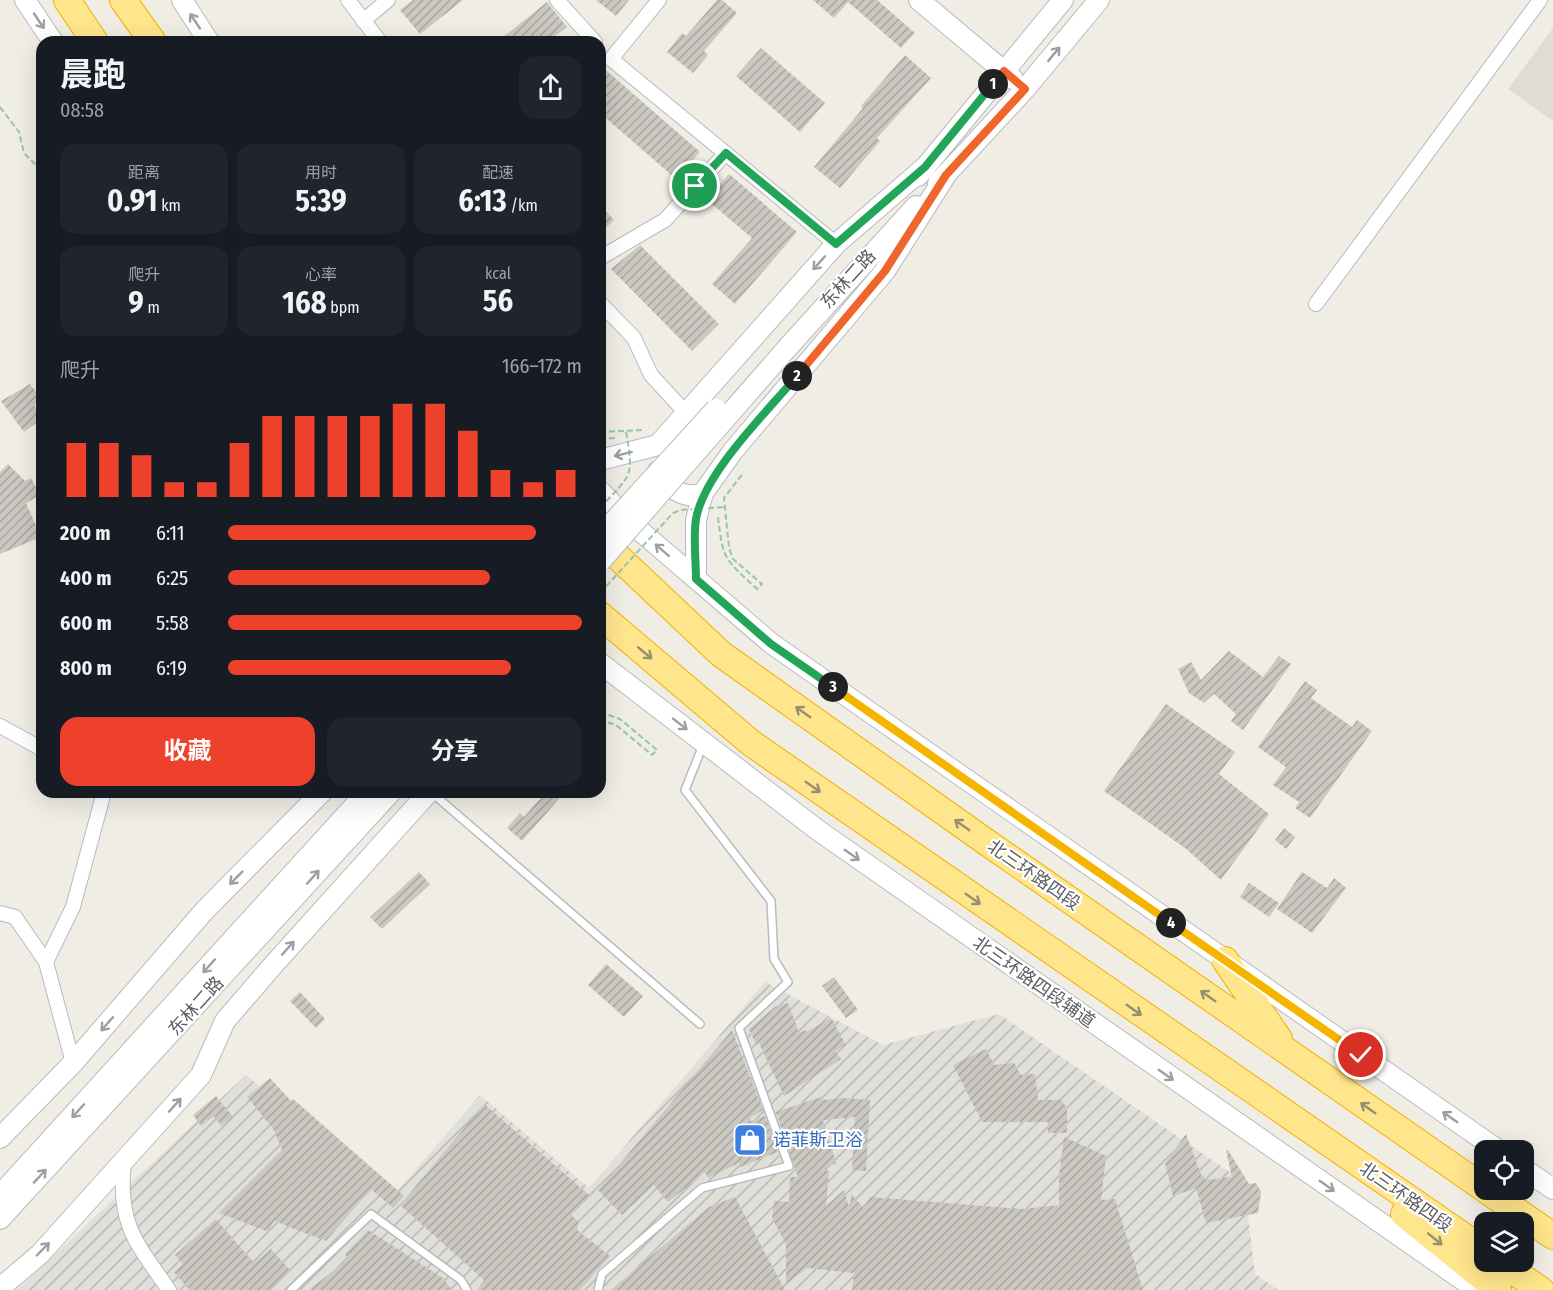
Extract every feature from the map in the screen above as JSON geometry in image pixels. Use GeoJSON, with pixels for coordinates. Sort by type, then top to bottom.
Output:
{"type":"FeatureCollection","features":[{"type":"Feature","properties":{"kind":"highway"},"geometry":{"type":"LineString","coordinates":[[67,0],[91,36]]}},
{"type":"Feature","properties":{"kind":"highway"},"geometry":{"type":"LineString","coordinates":[[123,0],[149,36]]}},
{"type":"Feature","properties":{"kind":"highway","name":"北三环路四段"},"geometry":{"type":"LineString","coordinates":[[606,544],[722,654],[1474,1181]]}},
{"type":"Feature","properties":{"kind":"highway","name":"北三环路四段"},"geometry":{"type":"LineString","coordinates":[[606,620],[751,744],[1474,1243]]}},
{"type":"Feature","properties":{"kind":"highway"},"geometry":{"type":"LineString","coordinates":[[1225,960],[1288,1052]]}},
{"type":"Feature","properties":{"kind":"highway"},"geometry":{"type":"LineString","coordinates":[[1260,1096],[1498,1290]]}},
{"type":"Feature","properties":{"kind":"highway","name":"北三环路四段"},"geometry":{"type":"LineString","coordinates":[[1501,1200],[1546,1231]]}},
{"type":"Feature","properties":{"kind":"highway"},"geometry":{"type":"LineString","coordinates":[[1515,1272],[1541,1290]]}},
{"type":"Feature","properties":{"kind":"main road"},"geometry":{"type":"LineString","coordinates":[[24,0],[49,36]]}},
{"type":"Feature","properties":{"kind":"main road"},"geometry":{"type":"LineString","coordinates":[[182,0],[205,36]]}},
{"type":"Feature","properties":{"kind":"main road"},"geometry":{"type":"LineString","coordinates":[[919,0],[1025,89]]}},
{"type":"Feature","properties":{"kind":"main road","name":"东林二路"},"geometry":{"type":"LineString","coordinates":[[606,555],[784,342],[1063,0]]}},
{"type":"Feature","properties":{"kind":"main road","name":"东林二路"},"geometry":{"type":"LineString","coordinates":[[606,532],[784,342],[946,175],[1025,89],[1099,0]]}},
{"type":"Feature","properties":{"kind":"main road"},"geometry":{"type":"LineString","coordinates":[[606,457],[655,436],[687,412],[836,244],[925,167]]}},
{"type":"Feature","properties":{"kind":"main road"},"geometry":{"type":"LineString","coordinates":[[696,579],[696,520],[703,493],[733,451],[885,271],[946,175]]}},
{"type":"Feature","properties":{"kind":"main road"},"geometry":{"type":"LineString","coordinates":[[655,436],[657,470],[664,480],[686,496],[703,493]]}},
{"type":"Feature","properties":{"kind":"main road"},"geometry":{"type":"LineString","coordinates":[[606,497],[631,523],[771,644],[1484,1140]]}},
{"type":"Feature","properties":{"kind":"main road","name":"北三环路四段辅道"},"geometry":{"type":"LineString","coordinates":[[606,668],[819,831],[1477,1290]]}},
{"type":"Feature","properties":{"kind":"main road"},"geometry":{"type":"LineString","coordinates":[[3,1132],[73,1063],[205,910],[316,798]]}},
{"type":"Feature","properties":{"kind":"main road","name":"东林二路"},"geometry":{"type":"LineString","coordinates":[[0,1219],[354,819],[364,798]]}},
{"type":"Feature","properties":{"kind":"main road","name":"东林二路"},"geometry":{"type":"LineString","coordinates":[[0,1195],[354,819],[383,798]]}},
{"type":"Feature","properties":{"kind":"main road"},"geometry":{"type":"LineString","coordinates":[[0,1288],[40,1254],[201,1075],[225,1022],[275,963],[425,798]]}},
{"type":"Feature","properties":{"kind":"main road"},"geometry":{"type":"LineString","coordinates":[[1534,1176],[1553,1189]]}},
{"type":"Feature","properties":{"kind":"street"},"geometry":{"type":"LineString","coordinates":[[348,0],[375,36]]}},
{"type":"Feature","properties":{"kind":"street"},"geometry":{"type":"LineString","coordinates":[[363,21],[388,0]]}},
{"type":"Feature","properties":{"kind":"street"},"geometry":{"type":"LineString","coordinates":[[557,0],[585,36]]}},
{"type":"Feature","properties":{"kind":"street"},"geometry":{"type":"LineString","coordinates":[[611,59],[660,0]]}},
{"type":"Feature","properties":{"kind":"street"},"geometry":{"type":"LineString","coordinates":[[1316,304],[1540,0]]}},
{"type":"Feature","properties":{"kind":"street"},"geometry":{"type":"LineString","coordinates":[[606,54],[836,244]]}},
{"type":"Feature","properties":{"kind":"street"},"geometry":{"type":"LineString","coordinates":[[606,254],[665,220],[726,153]]}},
{"type":"Feature","properties":{"kind":"street"},"geometry":{"type":"LineString","coordinates":[[606,309],[634,338],[651,375],[687,412]]}},
{"type":"Feature","properties":{"kind":"street"},"geometry":{"type":"LineString","coordinates":[[0,726],[36,746]]}},
{"type":"Feature","properties":{"kind":"street"},"geometry":{"type":"LineString","coordinates":[[46,962],[73,907],[102,798]]}},
{"type":"Feature","properties":{"kind":"street"},"geometry":{"type":"LineString","coordinates":[[0,913],[15,917],[46,962],[73,1063]]}},
{"type":"Feature","properties":{"kind":"street"},"geometry":{"type":"LineString","coordinates":[[124,1162],[120,1191],[132,1236],[169,1290]]}},
{"type":"Feature","properties":{"kind":"lane"},"geometry":{"type":"LineString","coordinates":[[598,1290],[602,1274],[702,1188],[789,1166],[739,1028],[788,982],[774,959],[771,901],[685,790],[704,743]]}},
{"type":"Feature","properties":{"kind":"lane"},"geometry":{"type":"LineString","coordinates":[[437,798],[700,1024]]}},
{"type":"Feature","properties":{"kind":"lane"},"geometry":{"type":"LineString","coordinates":[[291,1290],[371,1214],[461,1280],[467,1290]]}},
{"type":"Feature","properties":{"kind":"path"},"geometry":{"type":"LineString","coordinates":[[0,107],[19,132],[24,153],[36,165]]}},
{"type":"Feature","properties":{"kind":"path"},"geometry":{"type":"LineString","coordinates":[[606,432],[626,431],[655,436]]}},
{"type":"Feature","properties":{"kind":"path"},"geometry":{"type":"LineString","coordinates":[[606,501],[630,474],[632,466],[626,431]]}},
{"type":"Feature","properties":{"kind":"path"},"geometry":{"type":"LineString","coordinates":[[606,438],[627,437]]}},
{"type":"Feature","properties":{"kind":"path"},"geometry":{"type":"LineString","coordinates":[[718,517],[722,552],[757,589],[762,584],[733,559],[729,548],[725,507],[727,493],[744,472]]}},
{"type":"Feature","properties":{"kind":"path"},"geometry":{"type":"LineString","coordinates":[[606,586],[673,513],[681,510],[725,507]]}},
{"type":"Feature","properties":{"kind":"path"},"geometry":{"type":"LineString","coordinates":[[606,714],[620,719],[657,750],[652,756],[616,725],[606,722]]}},
{"type":"Feature","properties":{"kind":"shaded area"},"geometry":{"type":"Polygon","coordinates":[[[1553,28],[1553,121],[1508,89],[1553,28]]]}},
{"type":"Feature","properties":{"kind":"shaded area"},"geometry":{"type":"Polygon","coordinates":[[[765,982],[883,1045],[999,1014],[1244,1182],[1255,1274],[1278,1290],[17,1290],[246,1075],[392,1197],[480,1095],[589,1188],[765,982]]]}},
{"type":"Feature","properties":{"kind":"building"},"geometry":{"type":"Polygon","coordinates":[[[413,0],[463,0],[420,34],[400,10],[413,0]]]}},
{"type":"Feature","properties":{"kind":"building"},"geometry":{"type":"Polygon","coordinates":[[[596,0],[629,0],[616,16],[596,0]]]}},
{"type":"Feature","properties":{"kind":"building"},"geometry":{"type":"Polygon","coordinates":[[[717,0],[722,0],[737,13],[704,51],[708,55],[693,73],[667,52],[682,33],[686,36],[717,0]]]}},
{"type":"Feature","properties":{"kind":"building"},"geometry":{"type":"Polygon","coordinates":[[[813,0],[877,0],[915,33],[901,48],[848,2],[834,18],[813,0]]]}},
{"type":"Feature","properties":{"kind":"building"},"geometry":{"type":"Polygon","coordinates":[[[547,2],[567,27],[555,36],[504,36],[547,2]]]}},
{"type":"Feature","properties":{"kind":"building"},"geometry":{"type":"Polygon","coordinates":[[[761,48],[825,103],[800,132],[736,76],[761,48]]]}},
{"type":"Feature","properties":{"kind":"building"},"geometry":{"type":"Polygon","coordinates":[[[905,55],[931,78],[877,138],[880,141],[840,188],[814,167],[863,108],[861,106],[905,55]]]}},
{"type":"Feature","properties":{"kind":"building"},"geometry":{"type":"Polygon","coordinates":[[[606,70],[700,152],[676,179],[606,118],[606,70]]]}},
{"type":"Feature","properties":{"kind":"building"},"geometry":{"type":"Polygon","coordinates":[[[729,174],[797,232],[735,304],[712,284],[752,238],[707,200],[729,174]]]}},
{"type":"Feature","properties":{"kind":"building"},"geometry":{"type":"Polygon","coordinates":[[[606,211],[614,220],[606,227],[606,211]]]}},
{"type":"Feature","properties":{"kind":"building"},"geometry":{"type":"Polygon","coordinates":[[[640,245],[719,324],[692,351],[611,269],[640,245]]]}},
{"type":"Feature","properties":{"kind":"building"},"geometry":{"type":"Polygon","coordinates":[[[30,384],[36,392],[34,405],[36,423],[24,432],[1,401],[30,384]]]}},
{"type":"Feature","properties":{"kind":"building"},"geometry":{"type":"Polygon","coordinates":[[[8,464],[25,481],[31,478],[36,487],[36,497],[26,503],[36,526],[36,539],[0,554],[0,472],[8,464]]]}},
{"type":"Feature","properties":{"kind":"building"},"geometry":{"type":"Polygon","coordinates":[[[1229,651],[1263,677],[1279,656],[1291,664],[1243,730],[1231,721],[1236,714],[1214,694],[1204,703],[1189,693],[1178,669],[1191,662],[1201,680],[1229,651]]]}},
{"type":"Feature","properties":{"kind":"building"},"geometry":{"type":"Polygon","coordinates":[[[1305,681],[1317,690],[1311,698],[1352,727],[1357,720],[1372,731],[1310,818],[1295,808],[1299,802],[1273,785],[1286,767],[1258,747],[1305,681]]]}},
{"type":"Feature","properties":{"kind":"building"},"geometry":{"type":"Polygon","coordinates":[[[1166,704],[1235,752],[1219,774],[1269,814],[1221,880],[1185,848],[1104,791],[1166,704]]]}},
{"type":"Feature","properties":{"kind":"building"},"geometry":{"type":"Polygon","coordinates":[[[541,798],[560,798],[522,841],[507,828],[520,813],[524,817],[541,798]]]}},
{"type":"Feature","properties":{"kind":"building"},"geometry":{"type":"Polygon","coordinates":[[[1284,828],[1295,837],[1286,849],[1275,840],[1284,828]]]}},
{"type":"Feature","properties":{"kind":"building"},"geometry":{"type":"Polygon","coordinates":[[[419,872],[430,884],[382,929],[370,917],[419,872]]]}},
{"type":"Feature","properties":{"kind":"building"},"geometry":{"type":"Polygon","coordinates":[[[1302,872],[1327,888],[1334,878],[1346,888],[1312,933],[1277,909],[1302,872]]]}},
{"type":"Feature","properties":{"kind":"building"},"geometry":{"type":"Polygon","coordinates":[[[1249,883],[1279,903],[1269,917],[1240,897],[1249,883]]]}},
{"type":"Feature","properties":{"kind":"building"},"geometry":{"type":"Polygon","coordinates":[[[606,964],[643,996],[624,1017],[588,985],[606,964]]]}},
{"type":"Feature","properties":{"kind":"building"},"geometry":{"type":"Polygon","coordinates":[[[834,977],[858,1010],[846,1018],[822,986],[834,977]]]}},
{"type":"Feature","properties":{"kind":"building"},"geometry":{"type":"Polygon","coordinates":[[[300,992],[325,1019],[316,1028],[290,1001],[300,992]]]}},
{"type":"Feature","properties":{"kind":"building"},"geometry":{"type":"Polygon","coordinates":[[[788,1003],[799,1033],[805,1030],[806,1032],[831,1018],[846,1045],[835,1051],[841,1059],[784,1096],[759,1043],[756,1044],[749,1029],[776,1006],[788,1003]]]}},
{"type":"Feature","properties":{"kind":"building"},"geometry":{"type":"Polygon","coordinates":[[[732,1030],[763,1110],[750,1118],[751,1121],[765,1116],[778,1152],[740,1167],[739,1163],[708,1178],[705,1172],[668,1202],[654,1185],[622,1215],[598,1190],[732,1030]]]}},
{"type":"Feature","properties":{"kind":"building"},"geometry":{"type":"Polygon","coordinates":[[[986,1049],[994,1065],[1014,1063],[1021,1075],[1035,1074],[1038,1100],[1061,1100],[1067,1108],[1067,1133],[1048,1133],[1048,1122],[982,1122],[953,1065],[986,1049]]]}},
{"type":"Feature","properties":{"kind":"building"},"geometry":{"type":"Polygon","coordinates":[[[270,1078],[291,1101],[293,1099],[404,1196],[393,1208],[371,1189],[326,1241],[274,1221],[269,1232],[219,1213],[282,1150],[274,1130],[247,1097],[270,1078]]]}},
{"type":"Feature","properties":{"kind":"building"},"geometry":{"type":"Polygon","coordinates":[[[216,1096],[233,1117],[221,1126],[214,1116],[201,1126],[193,1115],[216,1096]]]}},
{"type":"Feature","properties":{"kind":"building"},"geometry":{"type":"Polygon","coordinates":[[[821,1097],[823,1100],[842,1098],[870,1100],[866,1171],[852,1170],[855,1117],[823,1120],[836,1163],[825,1168],[829,1172],[826,1206],[844,1190],[850,1210],[851,1194],[864,1208],[870,1197],[1022,1209],[1059,1205],[1059,1176],[1064,1137],[1106,1156],[1101,1200],[1115,1199],[1143,1290],[852,1290],[854,1273],[807,1268],[786,1284],[786,1244],[772,1218],[774,1201],[789,1202],[790,1177],[798,1177],[776,1112],[821,1097]]]}},
{"type":"Feature","properties":{"kind":"building"},"geometry":{"type":"Polygon","coordinates":[[[484,1104],[589,1195],[571,1215],[579,1222],[577,1230],[610,1256],[580,1290],[477,1290],[484,1280],[400,1205],[484,1104]]]}},
{"type":"Feature","properties":{"kind":"building"},"geometry":{"type":"Polygon","coordinates":[[[1186,1134],[1205,1180],[1232,1177],[1226,1151],[1228,1150],[1249,1184],[1256,1183],[1261,1192],[1258,1213],[1206,1223],[1196,1188],[1173,1196],[1165,1163],[1186,1134]]]}},
{"type":"Feature","properties":{"kind":"building"},"geometry":{"type":"Polygon","coordinates":[[[735,1197],[785,1290],[611,1290],[709,1207],[735,1197]]]}},
{"type":"Feature","properties":{"kind":"building"},"geometry":{"type":"Polygon","coordinates":[[[216,1219],[254,1263],[271,1249],[291,1271],[268,1290],[189,1290],[174,1272],[183,1264],[175,1255],[216,1219]]]}},
{"type":"Feature","properties":{"kind":"building"},"geometry":{"type":"Polygon","coordinates":[[[368,1230],[443,1278],[452,1290],[309,1290],[348,1259],[345,1254],[368,1230]]]}},
{"type":"Feature","properties":{"kind":"place","name":"诺菲斯卫浴"},"geometry":{"type":"Point","coordinates":[750,1140]}},
{"type":"Feature","properties":{"kind":"route"},"geometry":{"type":"LineString","coordinates":[[695,186],[726,153],[836,244],[925,167],[1004,71],[1025,89],[946,175],[885,271],[733,451],[703,493],[696,520],[696,579],[771,644],[1361,1055]]}}]}
